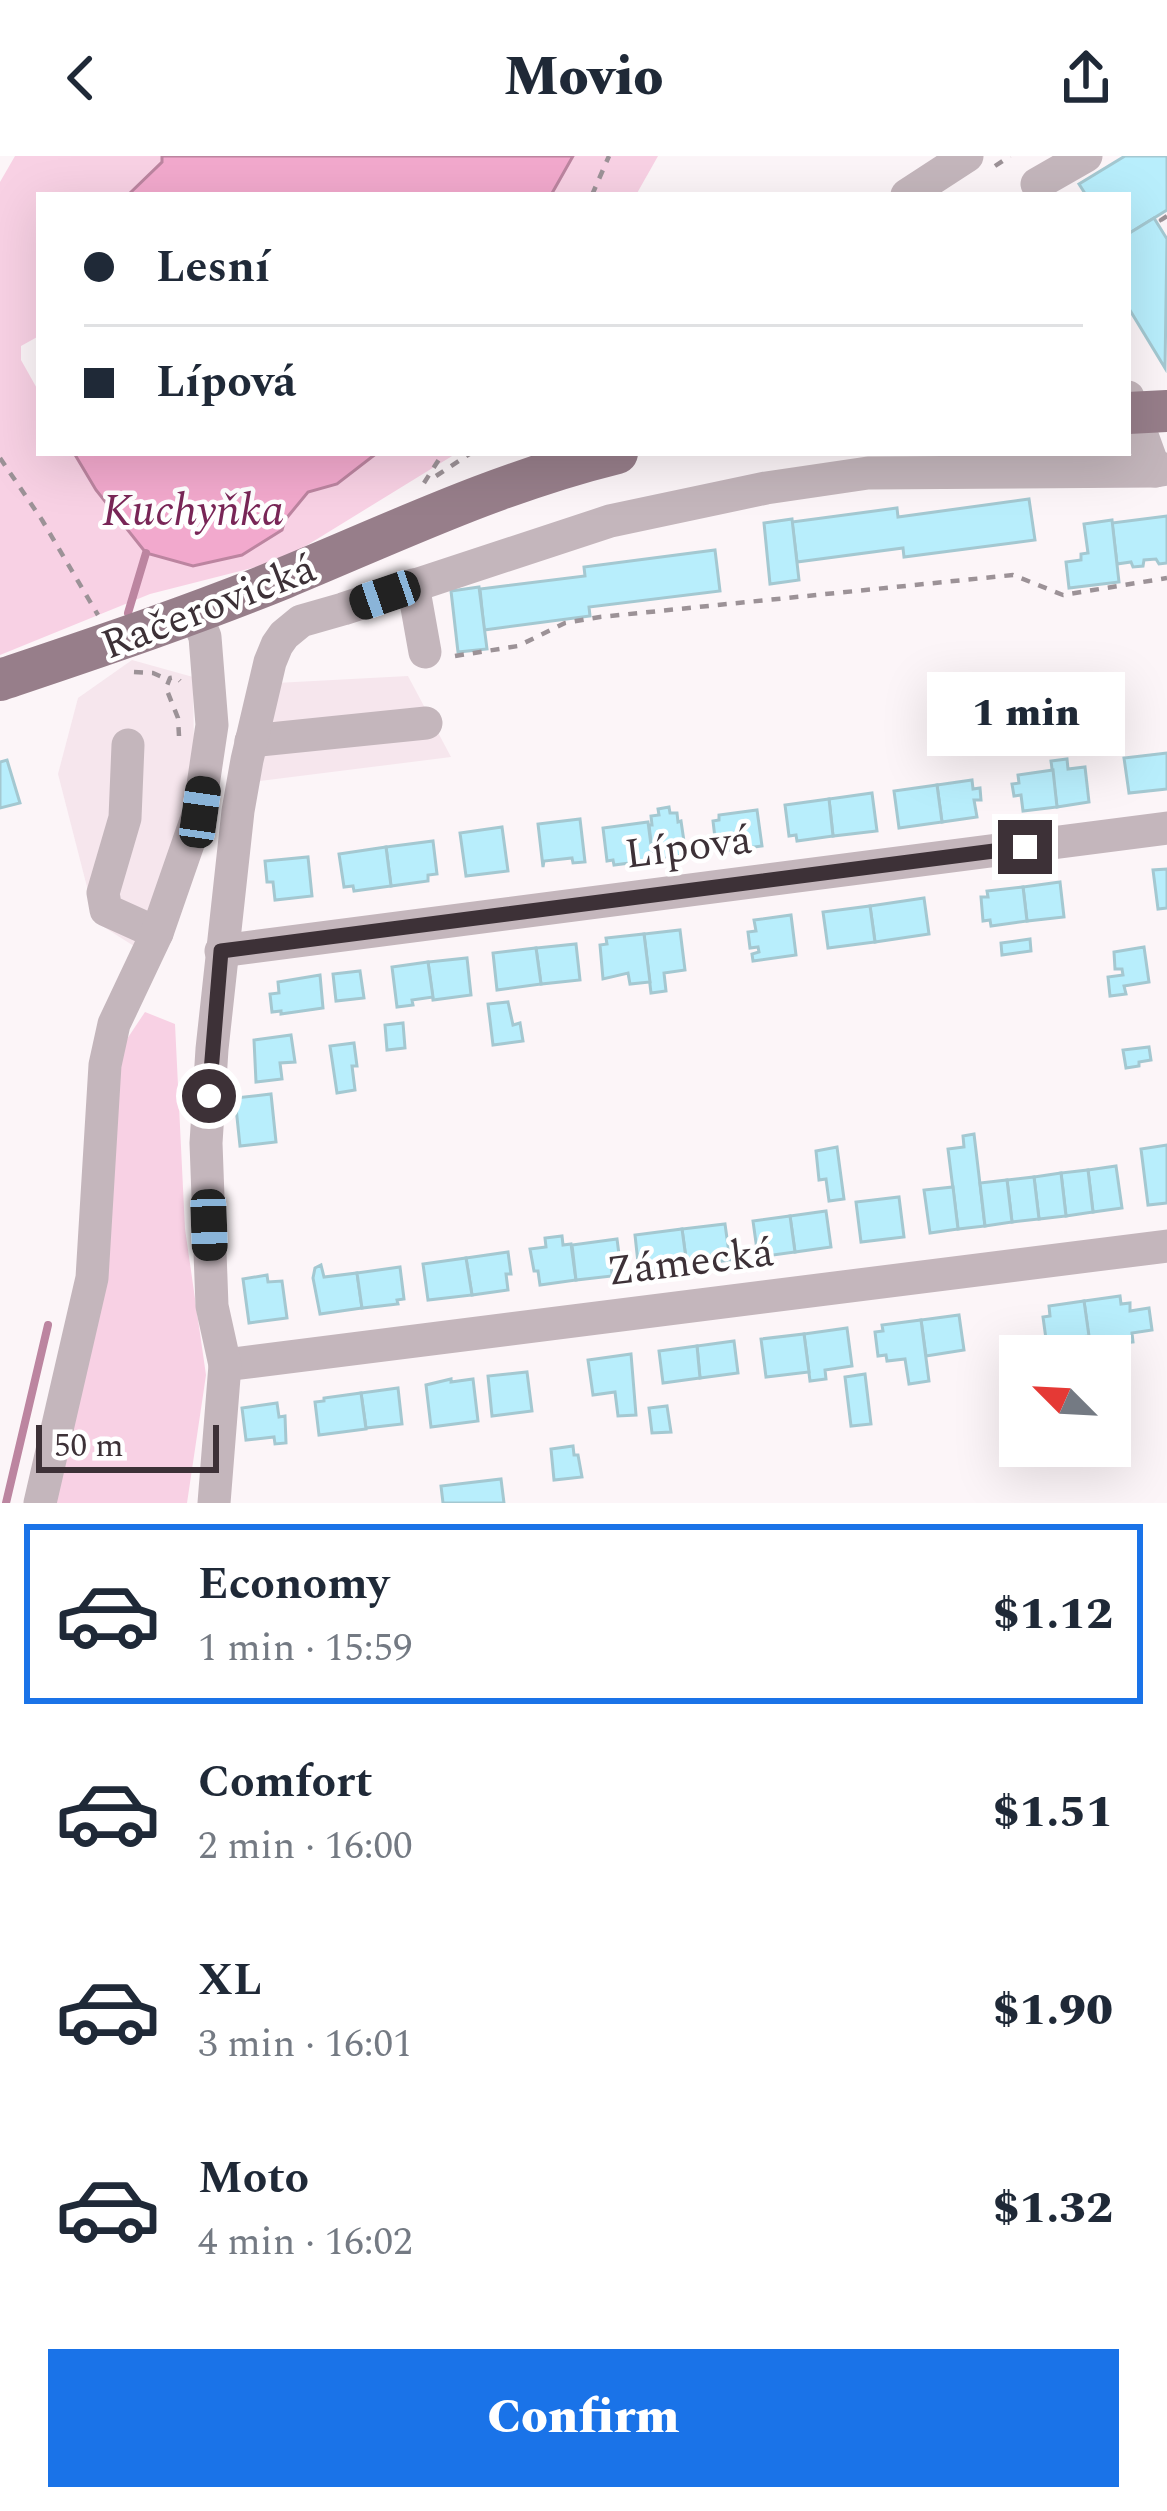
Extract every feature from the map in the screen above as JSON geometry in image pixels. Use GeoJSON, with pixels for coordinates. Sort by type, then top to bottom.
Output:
{"type":"FeatureCollection","features":[{"type":"Feature","properties":{"kind":"main road","name":"Račerovická"},"geometry":{"type":"LineString","coordinates":[[0,680],[278,580],[497,488],[607,456]]}},
{"type":"Feature","properties":{"kind":"street"},"geometry":{"type":"LineString","coordinates":[[912,192],[968,156]]}},
{"type":"Feature","properties":{"kind":"street"},"geometry":{"type":"LineString","coordinates":[[1018,156],[1041,190],[1086,156]]}},
{"type":"Feature","properties":{"kind":"street"},"geometry":{"type":"LineString","coordinates":[[214,1503],[225,1364],[212,1306],[206,1143],[221,951],[251,741],[270,662],[284,635],[301,621],[610,520],[766,488],[868,473],[1161,470],[1140,409]]}},
{"type":"Feature","properties":{"kind":"street"},"geometry":{"type":"LineString","coordinates":[[413,585],[425,652]]}},
{"type":"Feature","properties":{"kind":"street"},"geometry":{"type":"LineString","coordinates":[[40,1503],[92,1278],[105,1065],[114,1024],[157,932],[200,812],[212,724],[205,637],[195,611]]}},
{"type":"Feature","properties":{"kind":"street"},"geometry":{"type":"LineString","coordinates":[[251,741],[426,723]]}},
{"type":"Feature","properties":{"kind":"street"},"geometry":{"type":"LineString","coordinates":[[128,745],[125,818],[103,893],[106,910],[157,932]]}},
{"type":"Feature","properties":{"kind":"street"},"geometry":{"type":"LineString","coordinates":[[200,812],[238,811]]}},
{"type":"Feature","properties":{"kind":"street","name":"Lípová"},"geometry":{"type":"LineString","coordinates":[[221,951],[1167,828]]}},
{"type":"Feature","properties":{"kind":"street","name":"Zámecká"},"geometry":{"type":"LineString","coordinates":[[225,1364],[1167,1246]]}},
{"type":"Feature","properties":{"kind":"path"},"geometry":{"type":"LineString","coordinates":[[593,192],[609,156]]}},
{"type":"Feature","properties":{"kind":"path"},"geometry":{"type":"LineString","coordinates":[[1167,216],[1162,220],[1167,227]]}},
{"type":"Feature","properties":{"kind":"path"},"geometry":{"type":"LineString","coordinates":[[424,484],[466,456]]}},
{"type":"Feature","properties":{"kind":"path"},"geometry":{"type":"LineString","coordinates":[[0,458],[104,625]]}},
{"type":"Feature","properties":{"kind":"path"},"geometry":{"type":"LineString","coordinates":[[425,652],[454,657],[518,646],[565,623],[600,617],[1013,575],[1063,595],[1167,578]]}},
{"type":"Feature","properties":{"kind":"path"},"geometry":{"type":"LineString","coordinates":[[178,753],[178,718],[166,688],[176,677],[183,687]]}},
{"type":"Feature","properties":{"kind":"shaded area"},"geometry":{"type":"Polygon","coordinates":[[[15,156],[162,156],[162,162],[131,192],[36,192],[36,338],[21,346],[21,360],[36,387],[36,456],[76,456],[96,490],[242,555],[282,530],[308,492],[337,484],[373,456],[452,456],[283,560],[150,594],[0,655],[0,182],[15,156]]]}},
{"type":"Feature","properties":{"kind":"shaded area"},"geometry":{"type":"Polygon","coordinates":[[[573,156],[658,156],[638,192],[553,192],[573,156]]]}},
{"type":"Feature","properties":{"kind":"shaded area"},"geometry":{"type":"Polygon","coordinates":[[[132,660],[193,677],[194,749],[169,871],[137,948],[96,922],[58,774],[78,698],[132,660]]]}},
{"type":"Feature","properties":{"kind":"shaded area"},"geometry":{"type":"Polygon","coordinates":[[[408,676],[451,757],[253,782],[276,683],[408,676]]]}},
{"type":"Feature","properties":{"kind":"shaded area"},"geometry":{"type":"Polygon","coordinates":[[[145,1012],[175,1024],[185,1229],[206,1375],[187,1503],[54,1503],[123,1045],[145,1012]]]}},
{"type":"Feature","properties":{"kind":"water"},"geometry":{"type":"Polygon","coordinates":[[[162,156],[573,156],[553,192],[131,192],[162,162],[162,156]]]}},
{"type":"Feature","properties":{"kind":"water","name":"Kuchyňka"},"geometry":{"type":"Polygon","coordinates":[[[76,456],[373,456],[337,484],[308,492],[282,530],[242,555],[193,566],[146,553],[76,456]]]}},
{"type":"Feature","properties":{"kind":"building"},"geometry":{"type":"Polygon","coordinates":[[[1125,156],[1167,156],[1167,210],[1131,232],[1131,192],[1084,192],[1079,184],[1125,156]]]}},
{"type":"Feature","properties":{"kind":"building"},"geometry":{"type":"Polygon","coordinates":[[[1154,218],[1167,239],[1165,368],[1131,312],[1131,232],[1154,218]]]}},
{"type":"Feature","properties":{"kind":"building"},"geometry":{"type":"Polygon","coordinates":[[[1029,499],[1035,540],[904,557],[903,548],[797,562],[792,522],[897,508],[898,517],[1029,499]]]}},
{"type":"Feature","properties":{"kind":"building"},"geometry":{"type":"Polygon","coordinates":[[[1167,516],[1167,563],[1159,564],[1156,559],[1144,560],[1143,566],[1117,564],[1112,523],[1167,516]]]}},
{"type":"Feature","properties":{"kind":"building"},"geometry":{"type":"Polygon","coordinates":[[[792,519],[799,580],[770,584],[764,523],[792,519]]]}},
{"type":"Feature","properties":{"kind":"building"},"geometry":{"type":"Polygon","coordinates":[[[1112,520],[1119,582],[1069,588],[1066,562],[1081,560],[1081,554],[1088,553],[1084,524],[1112,520]]]}},
{"type":"Feature","properties":{"kind":"building"},"geometry":{"type":"Polygon","coordinates":[[[715,550],[720,591],[589,607],[590,616],[484,630],[480,589],[585,576],[584,567],[715,550]]]}},
{"type":"Feature","properties":{"kind":"building"},"geometry":{"type":"Polygon","coordinates":[[[479,587],[487,649],[458,652],[451,591],[479,587]]]}},
{"type":"Feature","properties":{"kind":"building"},"geometry":{"type":"Polygon","coordinates":[[[1167,753],[1167,789],[1129,793],[1124,758],[1167,753]]]}},
{"type":"Feature","properties":{"kind":"building"},"geometry":{"type":"Polygon","coordinates":[[[1067,759],[1068,769],[1085,767],[1089,802],[1057,807],[1051,761],[1067,759]]]}},
{"type":"Feature","properties":{"kind":"building"},"geometry":{"type":"Polygon","coordinates":[[[7,760],[20,803],[0,808],[0,762],[7,760]]]}},
{"type":"Feature","properties":{"kind":"building"},"geometry":{"type":"Polygon","coordinates":[[[1053,770],[1057,807],[1023,811],[1021,795],[1014,796],[1012,784],[1019,783],[1018,775],[1053,770]]]}},
{"type":"Feature","properties":{"kind":"building"},"geometry":{"type":"Polygon","coordinates":[[[972,780],[973,789],[980,788],[981,800],[974,800],[977,817],[942,822],[937,785],[972,780]]]}},
{"type":"Feature","properties":{"kind":"building"},"geometry":{"type":"Polygon","coordinates":[[[937,785],[942,822],[899,828],[894,791],[937,785]]]}},
{"type":"Feature","properties":{"kind":"building"},"geometry":{"type":"Polygon","coordinates":[[[872,793],[877,831],[833,836],[829,799],[872,793]]]}},
{"type":"Feature","properties":{"kind":"building"},"geometry":{"type":"Polygon","coordinates":[[[829,799],[833,836],[797,841],[796,835],[789,836],[785,805],[829,799]]]}},
{"type":"Feature","properties":{"kind":"building"},"geometry":{"type":"Polygon","coordinates":[[[669,807],[681,821],[686,855],[653,860],[651,816],[669,807]]]}},
{"type":"Feature","properties":{"kind":"building"},"geometry":{"type":"Polygon","coordinates":[[[757,810],[762,846],[723,851],[713,821],[719,815],[757,810]]]}},
{"type":"Feature","properties":{"kind":"building"},"geometry":{"type":"Polygon","coordinates":[[[580,819],[585,862],[573,863],[572,858],[544,861],[543,867],[538,824],[580,819]]]}},
{"type":"Feature","properties":{"kind":"building"},"geometry":{"type":"Polygon","coordinates":[[[648,822],[653,860],[614,865],[613,860],[607,861],[603,828],[648,822]]]}},
{"type":"Feature","properties":{"kind":"building"},"geometry":{"type":"Polygon","coordinates":[[[502,827],[508,871],[466,876],[460,833],[502,827]]]}},
{"type":"Feature","properties":{"kind":"building"},"geometry":{"type":"Polygon","coordinates":[[[433,841],[437,874],[428,875],[428,881],[391,886],[386,847],[433,841]]]}},
{"type":"Feature","properties":{"kind":"building"},"geometry":{"type":"Polygon","coordinates":[[[386,847],[391,886],[354,891],[353,886],[344,887],[339,854],[386,847]]]}},
{"type":"Feature","properties":{"kind":"building"},"geometry":{"type":"Polygon","coordinates":[[[308,857],[312,896],[275,900],[265,861],[308,857]]]}},
{"type":"Feature","properties":{"kind":"building"},"geometry":{"type":"Polygon","coordinates":[[[1167,869],[1167,908],[1158,909],[1153,870],[1167,869]]]}},
{"type":"Feature","properties":{"kind":"building"},"geometry":{"type":"Polygon","coordinates":[[[1060,882],[1064,917],[1027,921],[1023,887],[1060,882]]]}},
{"type":"Feature","properties":{"kind":"building"},"geometry":{"type":"Polygon","coordinates":[[[1023,887],[1027,921],[991,926],[990,920],[983,921],[981,897],[988,897],[987,891],[1023,887]]]}},
{"type":"Feature","properties":{"kind":"building"},"geometry":{"type":"Polygon","coordinates":[[[924,898],[929,934],[875,942],[870,906],[924,898]]]}},
{"type":"Feature","properties":{"kind":"building"},"geometry":{"type":"Polygon","coordinates":[[[870,906],[875,942],[828,948],[823,912],[870,906]]]}},
{"type":"Feature","properties":{"kind":"building"},"geometry":{"type":"Polygon","coordinates":[[[791,915],[796,955],[753,961],[752,954],[759,952],[758,947],[750,948],[748,932],[756,931],[754,920],[791,915]]]}},
{"type":"Feature","properties":{"kind":"building"},"geometry":{"type":"Polygon","coordinates":[[[680,930],[685,970],[664,973],[666,991],[651,993],[644,934],[680,930]]]}},
{"type":"Feature","properties":{"kind":"building"},"geometry":{"type":"Polygon","coordinates":[[[644,934],[650,982],[630,984],[628,973],[603,979],[600,945],[607,944],[606,938],[644,934]]]}},
{"type":"Feature","properties":{"kind":"building"},"geometry":{"type":"Polygon","coordinates":[[[1030,939],[1031,951],[1002,955],[1001,943],[1030,939]]]}},
{"type":"Feature","properties":{"kind":"building"},"geometry":{"type":"Polygon","coordinates":[[[576,944],[580,980],[541,984],[536,948],[576,944]]]}},
{"type":"Feature","properties":{"kind":"building"},"geometry":{"type":"Polygon","coordinates":[[[1144,947],[1149,982],[1124,986],[1126,994],[1110,996],[1108,977],[1123,975],[1122,969],[1115,969],[1114,952],[1144,947]]]}},
{"type":"Feature","properties":{"kind":"building"},"geometry":{"type":"Polygon","coordinates":[[[536,948],[541,984],[497,990],[493,953],[536,948]]]}},
{"type":"Feature","properties":{"kind":"building"},"geometry":{"type":"Polygon","coordinates":[[[467,958],[471,995],[433,1000],[428,962],[467,958]]]}},
{"type":"Feature","properties":{"kind":"building"},"geometry":{"type":"Polygon","coordinates":[[[428,962],[433,997],[397,1007],[392,967],[428,962]]]}},
{"type":"Feature","properties":{"kind":"building"},"geometry":{"type":"Polygon","coordinates":[[[360,971],[364,998],[336,1001],[333,974],[360,971]]]}},
{"type":"Feature","properties":{"kind":"building"},"geometry":{"type":"Polygon","coordinates":[[[320,975],[323,1008],[272,1012],[270,994],[279,993],[278,982],[320,975]]]}},
{"type":"Feature","properties":{"kind":"building"},"geometry":{"type":"Polygon","coordinates":[[[508,1002],[513,1025],[520,1023],[523,1041],[493,1045],[488,1004],[508,1002]]]}},
{"type":"Feature","properties":{"kind":"building"},"geometry":{"type":"Polygon","coordinates":[[[403,1023],[405,1048],[387,1050],[385,1025],[403,1023]]]}},
{"type":"Feature","properties":{"kind":"building"},"geometry":{"type":"Polygon","coordinates":[[[291,1035],[295,1062],[280,1063],[282,1079],[256,1082],[254,1040],[291,1035]]]}},
{"type":"Feature","properties":{"kind":"building"},"geometry":{"type":"Polygon","coordinates":[[[354,1043],[355,1090],[337,1093],[330,1046],[354,1043]]]}},
{"type":"Feature","properties":{"kind":"building"},"geometry":{"type":"Polygon","coordinates":[[[1149,1047],[1151,1060],[1126,1068],[1123,1050],[1149,1047]]]}},
{"type":"Feature","properties":{"kind":"building"},"geometry":{"type":"Polygon","coordinates":[[[271,1094],[276,1142],[240,1146],[235,1098],[271,1094]]]}},
{"type":"Feature","properties":{"kind":"building"},"geometry":{"type":"Polygon","coordinates":[[[974,1134],[985,1226],[958,1229],[948,1149],[964,1147],[963,1136],[974,1134]]]}},
{"type":"Feature","properties":{"kind":"building"},"geometry":{"type":"Polygon","coordinates":[[[1167,1145],[1167,1203],[1148,1205],[1141,1149],[1167,1145]]]}},
{"type":"Feature","properties":{"kind":"building"},"geometry":{"type":"Polygon","coordinates":[[[837,1147],[844,1199],[829,1201],[826,1179],[819,1180],[816,1151],[837,1147]]]}},
{"type":"Feature","properties":{"kind":"building"},"geometry":{"type":"Polygon","coordinates":[[[1116,1166],[1122,1208],[1093,1212],[1088,1170],[1116,1166]]]}},
{"type":"Feature","properties":{"kind":"building"},"geometry":{"type":"Polygon","coordinates":[[[1088,1170],[1093,1212],[1066,1216],[1061,1173],[1088,1170]]]}},
{"type":"Feature","properties":{"kind":"building"},"geometry":{"type":"Polygon","coordinates":[[[1061,1173],[1066,1216],[1039,1219],[1034,1177],[1061,1173]]]}},
{"type":"Feature","properties":{"kind":"building"},"geometry":{"type":"Polygon","coordinates":[[[1034,1177],[1039,1219],[1012,1222],[1007,1180],[1034,1177]]]}},
{"type":"Feature","properties":{"kind":"building"},"geometry":{"type":"Polygon","coordinates":[[[1007,1180],[1012,1222],[985,1226],[980,1183],[1007,1180]]]}},
{"type":"Feature","properties":{"kind":"building"},"geometry":{"type":"Polygon","coordinates":[[[953,1187],[958,1229],[930,1233],[924,1190],[953,1187]]]}},
{"type":"Feature","properties":{"kind":"building"},"geometry":{"type":"Polygon","coordinates":[[[899,1197],[904,1237],[861,1242],[856,1202],[899,1197]]]}},
{"type":"Feature","properties":{"kind":"building"},"geometry":{"type":"Polygon","coordinates":[[[826,1211],[831,1247],[795,1252],[790,1216],[826,1211]]]}},
{"type":"Feature","properties":{"kind":"building"},"geometry":{"type":"Polygon","coordinates":[[[790,1216],[795,1252],[758,1257],[753,1221],[790,1216]]]}},
{"type":"Feature","properties":{"kind":"building"},"geometry":{"type":"Polygon","coordinates":[[[725,1224],[730,1260],[687,1266],[682,1229],[725,1224]]]}},
{"type":"Feature","properties":{"kind":"building"},"geometry":{"type":"Polygon","coordinates":[[[682,1229],[687,1266],[639,1272],[635,1235],[682,1229]]]}},
{"type":"Feature","properties":{"kind":"building"},"geometry":{"type":"Polygon","coordinates":[[[562,1236],[563,1245],[571,1244],[576,1280],[540,1285],[530,1249],[546,1247],[545,1238],[562,1236]]]}},
{"type":"Feature","properties":{"kind":"building"},"geometry":{"type":"Polygon","coordinates":[[[617,1239],[620,1262],[611,1263],[612,1276],[576,1280],[572,1245],[617,1239]]]}},
{"type":"Feature","properties":{"kind":"building"},"geometry":{"type":"Polygon","coordinates":[[[508,1252],[508,1290],[472,1295],[466,1258],[508,1252]]]}},
{"type":"Feature","properties":{"kind":"building"},"geometry":{"type":"Polygon","coordinates":[[[466,1258],[472,1295],[428,1300],[423,1264],[466,1258]]]}},
{"type":"Feature","properties":{"kind":"building"},"geometry":{"type":"Polygon","coordinates":[[[321,1265],[324,1277],[357,1273],[362,1308],[320,1314],[313,1278],[321,1265]]]}},
{"type":"Feature","properties":{"kind":"building"},"geometry":{"type":"Polygon","coordinates":[[[400,1267],[404,1299],[397,1300],[398,1304],[362,1308],[357,1273],[400,1267]]]}},
{"type":"Feature","properties":{"kind":"building"},"geometry":{"type":"Polygon","coordinates":[[[267,1275],[268,1282],[282,1281],[287,1318],[249,1323],[243,1279],[267,1275]]]}},
{"type":"Feature","properties":{"kind":"building"},"geometry":{"type":"Polygon","coordinates":[[[1120,1296],[1121,1304],[1130,1303],[1130,1311],[1149,1308],[1152,1330],[1132,1333],[1131,1342],[1131,1335],[1088,1335],[1084,1301],[1120,1296]]]}},
{"type":"Feature","properties":{"kind":"building"},"geometry":{"type":"Polygon","coordinates":[[[1084,1301],[1089,1335],[1045,1335],[1043,1317],[1050,1316],[1049,1306],[1084,1301]]]}},
{"type":"Feature","properties":{"kind":"building"},"geometry":{"type":"Polygon","coordinates":[[[959,1315],[964,1350],[926,1356],[921,1320],[959,1315]]]}},
{"type":"Feature","properties":{"kind":"building"},"geometry":{"type":"Polygon","coordinates":[[[921,1320],[929,1381],[909,1384],[905,1359],[887,1361],[886,1355],[878,1356],[875,1332],[883,1331],[882,1325],[921,1320]]]}},
{"type":"Feature","properties":{"kind":"building"},"geometry":{"type":"Polygon","coordinates":[[[847,1328],[852,1366],[825,1370],[826,1379],[810,1381],[804,1334],[847,1328]]]}},
{"type":"Feature","properties":{"kind":"building"},"geometry":{"type":"Polygon","coordinates":[[[804,1334],[809,1372],[766,1377],[761,1339],[804,1334]]]}},
{"type":"Feature","properties":{"kind":"building"},"geometry":{"type":"Polygon","coordinates":[[[734,1341],[738,1373],[700,1378],[697,1346],[734,1341]]]}},
{"type":"Feature","properties":{"kind":"building"},"geometry":{"type":"Polygon","coordinates":[[[697,1346],[700,1378],[663,1383],[659,1351],[697,1346]]]}},
{"type":"Feature","properties":{"kind":"building"},"geometry":{"type":"Polygon","coordinates":[[[631,1354],[636,1415],[618,1416],[615,1392],[593,1395],[588,1360],[631,1354]]]}},
{"type":"Feature","properties":{"kind":"building"},"geometry":{"type":"Polygon","coordinates":[[[527,1372],[532,1411],[492,1416],[488,1376],[527,1372]]]}},
{"type":"Feature","properties":{"kind":"building"},"geometry":{"type":"Polygon","coordinates":[[[865,1374],[871,1424],[851,1426],[845,1377],[865,1374]]]}},
{"type":"Feature","properties":{"kind":"building"},"geometry":{"type":"Polygon","coordinates":[[[473,1379],[478,1421],[431,1427],[426,1385],[473,1379]]]}},
{"type":"Feature","properties":{"kind":"building"},"geometry":{"type":"Polygon","coordinates":[[[398,1388],[402,1424],[366,1428],[361,1393],[398,1388]]]}},
{"type":"Feature","properties":{"kind":"building"},"geometry":{"type":"Polygon","coordinates":[[[361,1393],[366,1429],[319,1435],[315,1402],[361,1393]]]}},
{"type":"Feature","properties":{"kind":"building"},"geometry":{"type":"Polygon","coordinates":[[[277,1403],[279,1417],[285,1416],[286,1443],[275,1444],[274,1437],[246,1440],[242,1408],[277,1403]]]}},
{"type":"Feature","properties":{"kind":"building"},"geometry":{"type":"Polygon","coordinates":[[[667,1406],[671,1432],[652,1433],[649,1408],[667,1406]]]}},
{"type":"Feature","properties":{"kind":"building"},"geometry":{"type":"Polygon","coordinates":[[[573,1446],[582,1477],[554,1480],[551,1449],[573,1446]]]}},
{"type":"Feature","properties":{"kind":"building"},"geometry":{"type":"Polygon","coordinates":[[[501,1479],[504,1503],[443,1503],[441,1486],[501,1479]]]}},
{"type":"Feature","properties":{"kind":"waterway"},"geometry":{"type":"LineString","coordinates":[[128,613],[146,553]]}},
{"type":"Feature","properties":{"kind":"waterway"},"geometry":{"type":"LineString","coordinates":[[6,1503],[48,1325]]}},
{"type":"Feature","properties":{"kind":"route"},"geometry":{"type":"LineString","coordinates":[[209,1096],[221,951],[1025,847]]}}]}
